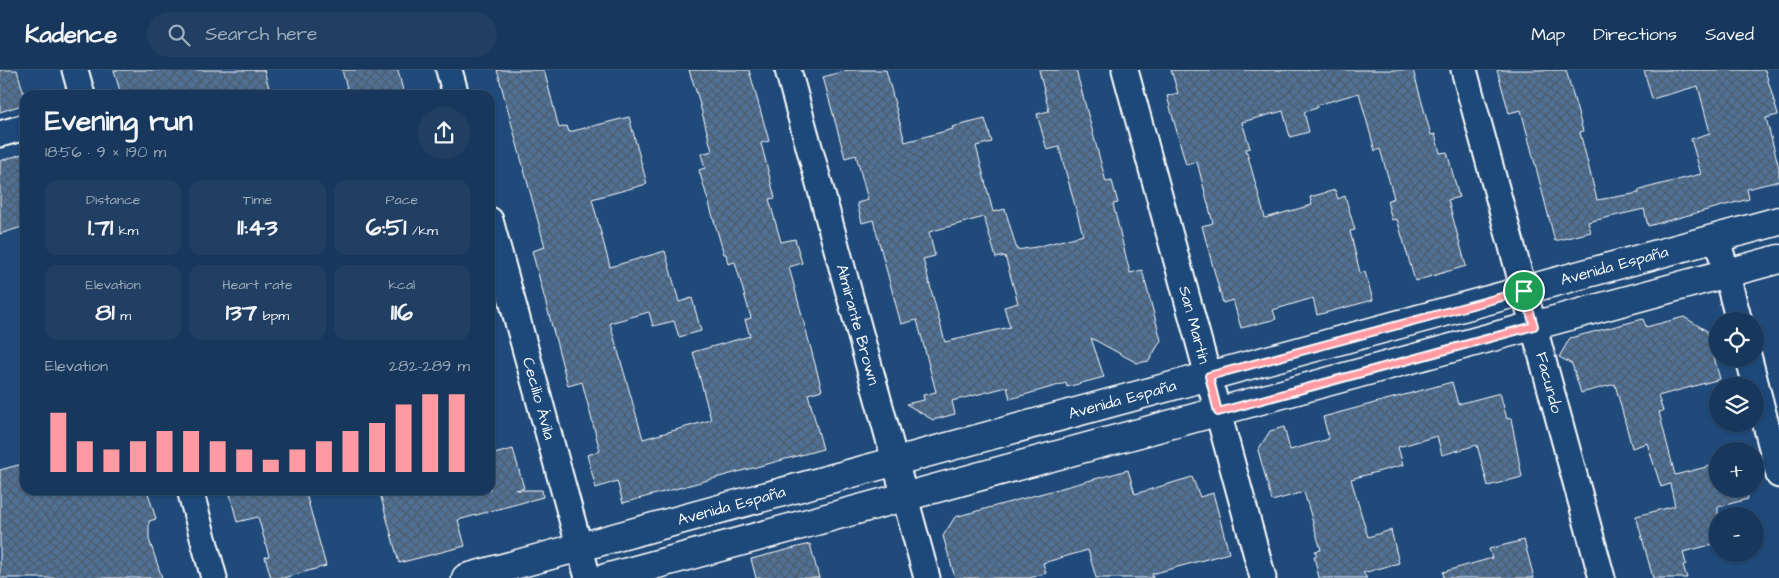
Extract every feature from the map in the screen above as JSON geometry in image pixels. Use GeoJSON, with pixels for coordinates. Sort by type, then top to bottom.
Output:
{"type":"FeatureCollection","features":[{"type":"Feature","properties":{"kind":"main road","name":"Avenida España"},"geometry":{"type":"LineString","coordinates":[[466,578],[1779,221]]}},
{"type":"Feature","properties":{"kind":"main road"},"geometry":{"type":"LineString","coordinates":[[606,578],[1779,260]]}},
{"type":"Feature","properties":{"kind":"street"},"geometry":{"type":"LineString","coordinates":[[75,70],[81,90]]}},
{"type":"Feature","properties":{"kind":"street"},"geometry":{"type":"LineString","coordinates":[[449,70],[455,90]]}},
{"type":"Feature","properties":{"kind":"street","name":"Almirante Brown"},"geometry":{"type":"LineString","coordinates":[[788,70],[927,578]]}},
{"type":"Feature","properties":{"kind":"street","name":"San Martín"},"geometry":{"type":"LineString","coordinates":[[1125,70],[1263,578]]}},
{"type":"Feature","properties":{"kind":"street","name":"Facundo"},"geometry":{"type":"LineString","coordinates":[[1464,70],[1602,578]]}},
{"type":"Feature","properties":{"kind":"street"},"geometry":{"type":"LineString","coordinates":[[0,134],[20,128]]}},
{"type":"Feature","properties":{"kind":"street","name":"Cecilio Ávila"},"geometry":{"type":"LineString","coordinates":[[495,238],[588,578]]}},
{"type":"Feature","properties":{"kind":"street"},"geometry":{"type":"LineString","coordinates":[[1717,238],[1737,312]]}},
{"type":"Feature","properties":{"kind":"street"},"geometry":{"type":"LineString","coordinates":[[1750,367],[1779,475]]}},
{"type":"Feature","properties":{"kind":"street"},"geometry":{"type":"LineString","coordinates":[[191,495],[214,578]]}},
{"type":"Feature","properties":{"kind":"building"},"geometry":{"type":"Polygon","coordinates":[[[0,70],[17,70],[23,90],[20,90],[20,106],[0,112],[0,70]]]}},
{"type":"Feature","properties":{"kind":"building"},"geometry":{"type":"Polygon","coordinates":[[[114,70],[264,70],[270,90],[120,90],[114,70]]]}},
{"type":"Feature","properties":{"kind":"building"},"geometry":{"type":"Polygon","coordinates":[[[342,70],[398,70],[403,90],[348,90],[342,70]]]}},
{"type":"Feature","properties":{"kind":"building"},"geometry":{"type":"Polygon","coordinates":[[[497,70],[544,70],[559,128],[567,126],[569,132],[629,117],[647,184],[592,199],[610,267],[665,251],[679,302],[692,298],[701,331],[679,337],[674,321],[653,326],[649,312],[610,323],[643,439],[711,420],[693,352],[750,336],[745,320],[751,318],[735,262],[728,264],[726,254],[724,254],[699,170],[705,168],[701,154],[712,151],[689,70],[749,70],[769,141],[761,143],[775,198],[769,199],[781,242],[795,239],[802,263],[789,267],[822,390],[808,394],[823,449],[623,503],[617,481],[596,488],[587,455],[600,451],[582,382],[568,386],[532,251],[545,247],[497,70]]]}},
{"type":"Feature","properties":{"kind":"building"},"geometry":{"type":"Polygon","coordinates":[[[848,70],[886,70],[905,142],[985,119],[992,142],[976,146],[993,212],[1005,209],[1017,250],[1083,235],[1059,147],[1047,150],[1037,114],[1049,111],[1039,70],[1076,70],[1106,182],[1112,181],[1118,203],[1113,204],[1130,273],[1142,270],[1161,340],[1149,361],[1137,363],[1091,338],[1104,377],[1067,387],[1066,383],[1010,399],[1007,387],[952,401],[955,414],[933,420],[906,404],[924,400],[923,395],[936,392],[917,320],[901,324],[873,220],[862,223],[857,203],[868,200],[856,155],[845,158],[823,77],[848,70]],[[984,217],[929,232],[935,256],[923,259],[945,342],[1010,327],[1004,307],[1018,303],[1005,256],[996,258],[984,217]]]}},
{"type":"Feature","properties":{"kind":"building"},"geometry":{"type":"Polygon","coordinates":[[[1171,70],[1413,70],[1431,135],[1435,134],[1440,153],[1447,152],[1459,197],[1448,200],[1466,266],[1415,281],[1397,219],[1392,220],[1387,201],[1394,198],[1380,149],[1375,151],[1359,93],[1317,105],[1317,108],[1304,112],[1309,132],[1290,137],[1283,111],[1242,122],[1250,148],[1246,149],[1265,218],[1312,205],[1310,197],[1335,190],[1338,199],[1345,196],[1355,230],[1350,231],[1360,273],[1365,272],[1373,300],[1317,315],[1313,298],[1273,310],[1276,319],[1241,328],[1233,300],[1223,303],[1213,267],[1202,226],[1213,223],[1197,162],[1186,165],[1167,96],[1178,93],[1171,70]]]}},
{"type":"Feature","properties":{"kind":"building"},"geometry":{"type":"Polygon","coordinates":[[[1497,70],[1566,70],[1583,131],[1580,132],[1597,200],[1639,193],[1638,191],[1646,188],[1701,174],[1691,139],[1710,133],[1698,86],[1652,99],[1644,70],[1765,70],[1778,115],[1766,118],[1779,168],[1779,181],[1747,189],[1749,199],[1648,226],[1644,209],[1588,222],[1591,232],[1555,241],[1521,110],[1509,113],[1497,70]]]}},
{"type":"Feature","properties":{"kind":"building"},"geometry":{"type":"Polygon","coordinates":[[[20,155],[20,228],[0,234],[0,161],[20,155]]]}},
{"type":"Feature","properties":{"kind":"building"},"geometry":{"type":"Polygon","coordinates":[[[1684,317],[1707,331],[1709,338],[1709,367],[1717,367],[1719,377],[1709,377],[1709,382],[1658,396],[1663,411],[1659,412],[1675,475],[1709,466],[1709,497],[1748,497],[1748,499],[1718,507],[1709,507],[1709,545],[1683,552],[1686,564],[1683,565],[1687,578],[1653,578],[1636,516],[1675,506],[1670,484],[1661,487],[1647,443],[1632,448],[1615,384],[1581,393],[1572,364],[1559,357],[1570,338],[1643,319],[1646,327],[1684,317]]]}},
{"type":"Feature","properties":{"kind":"building"},"geometry":{"type":"Polygon","coordinates":[[[1452,382],[1458,404],[1500,393],[1507,419],[1511,418],[1522,477],[1488,486],[1477,445],[1442,455],[1437,436],[1398,447],[1403,465],[1351,479],[1368,537],[1391,530],[1399,563],[1363,573],[1367,578],[1319,578],[1314,556],[1317,556],[1315,551],[1321,550],[1304,492],[1272,501],[1258,450],[1270,431],[1284,427],[1290,450],[1329,439],[1323,417],[1452,382]]]}},
{"type":"Feature","properties":{"kind":"building"},"geometry":{"type":"Polygon","coordinates":[[[513,449],[524,488],[516,490],[542,490],[543,497],[458,520],[465,546],[399,563],[380,495],[495,495],[495,454],[513,449]]]}},
{"type":"Feature","properties":{"kind":"building"},"geometry":{"type":"Polygon","coordinates":[[[20,465],[20,495],[149,495],[156,519],[149,521],[149,539],[162,578],[0,578],[0,470],[20,465]]]}},
{"type":"Feature","properties":{"kind":"building"},"geometry":{"type":"Polygon","coordinates":[[[1128,470],[1135,494],[1192,477],[1200,497],[1213,493],[1229,553],[1152,574],[1153,578],[1096,578],[1088,550],[1043,563],[1046,573],[1030,578],[955,578],[943,536],[955,517],[1128,470]]]}},
{"type":"Feature","properties":{"kind":"building"},"geometry":{"type":"Polygon","coordinates":[[[230,495],[306,495],[326,566],[283,578],[271,578],[265,557],[269,556],[258,517],[237,522],[230,495]]]}},
{"type":"Feature","properties":{"kind":"building"},"geometry":{"type":"Polygon","coordinates":[[[1524,540],[1534,578],[1444,578],[1443,572],[1492,558],[1489,549],[1524,540]]]}},
{"type":"Feature","properties":{"kind":"building"},"geometry":{"type":"Polygon","coordinates":[[[810,544],[819,578],[756,578],[751,559],[810,544]]]}},
{"type":"Feature","properties":{"kind":"route"},"geometry":{"type":"LineString","coordinates":[[1524,291],[1534,326],[1218,412],[1209,376],[1524,291]]}}]}
